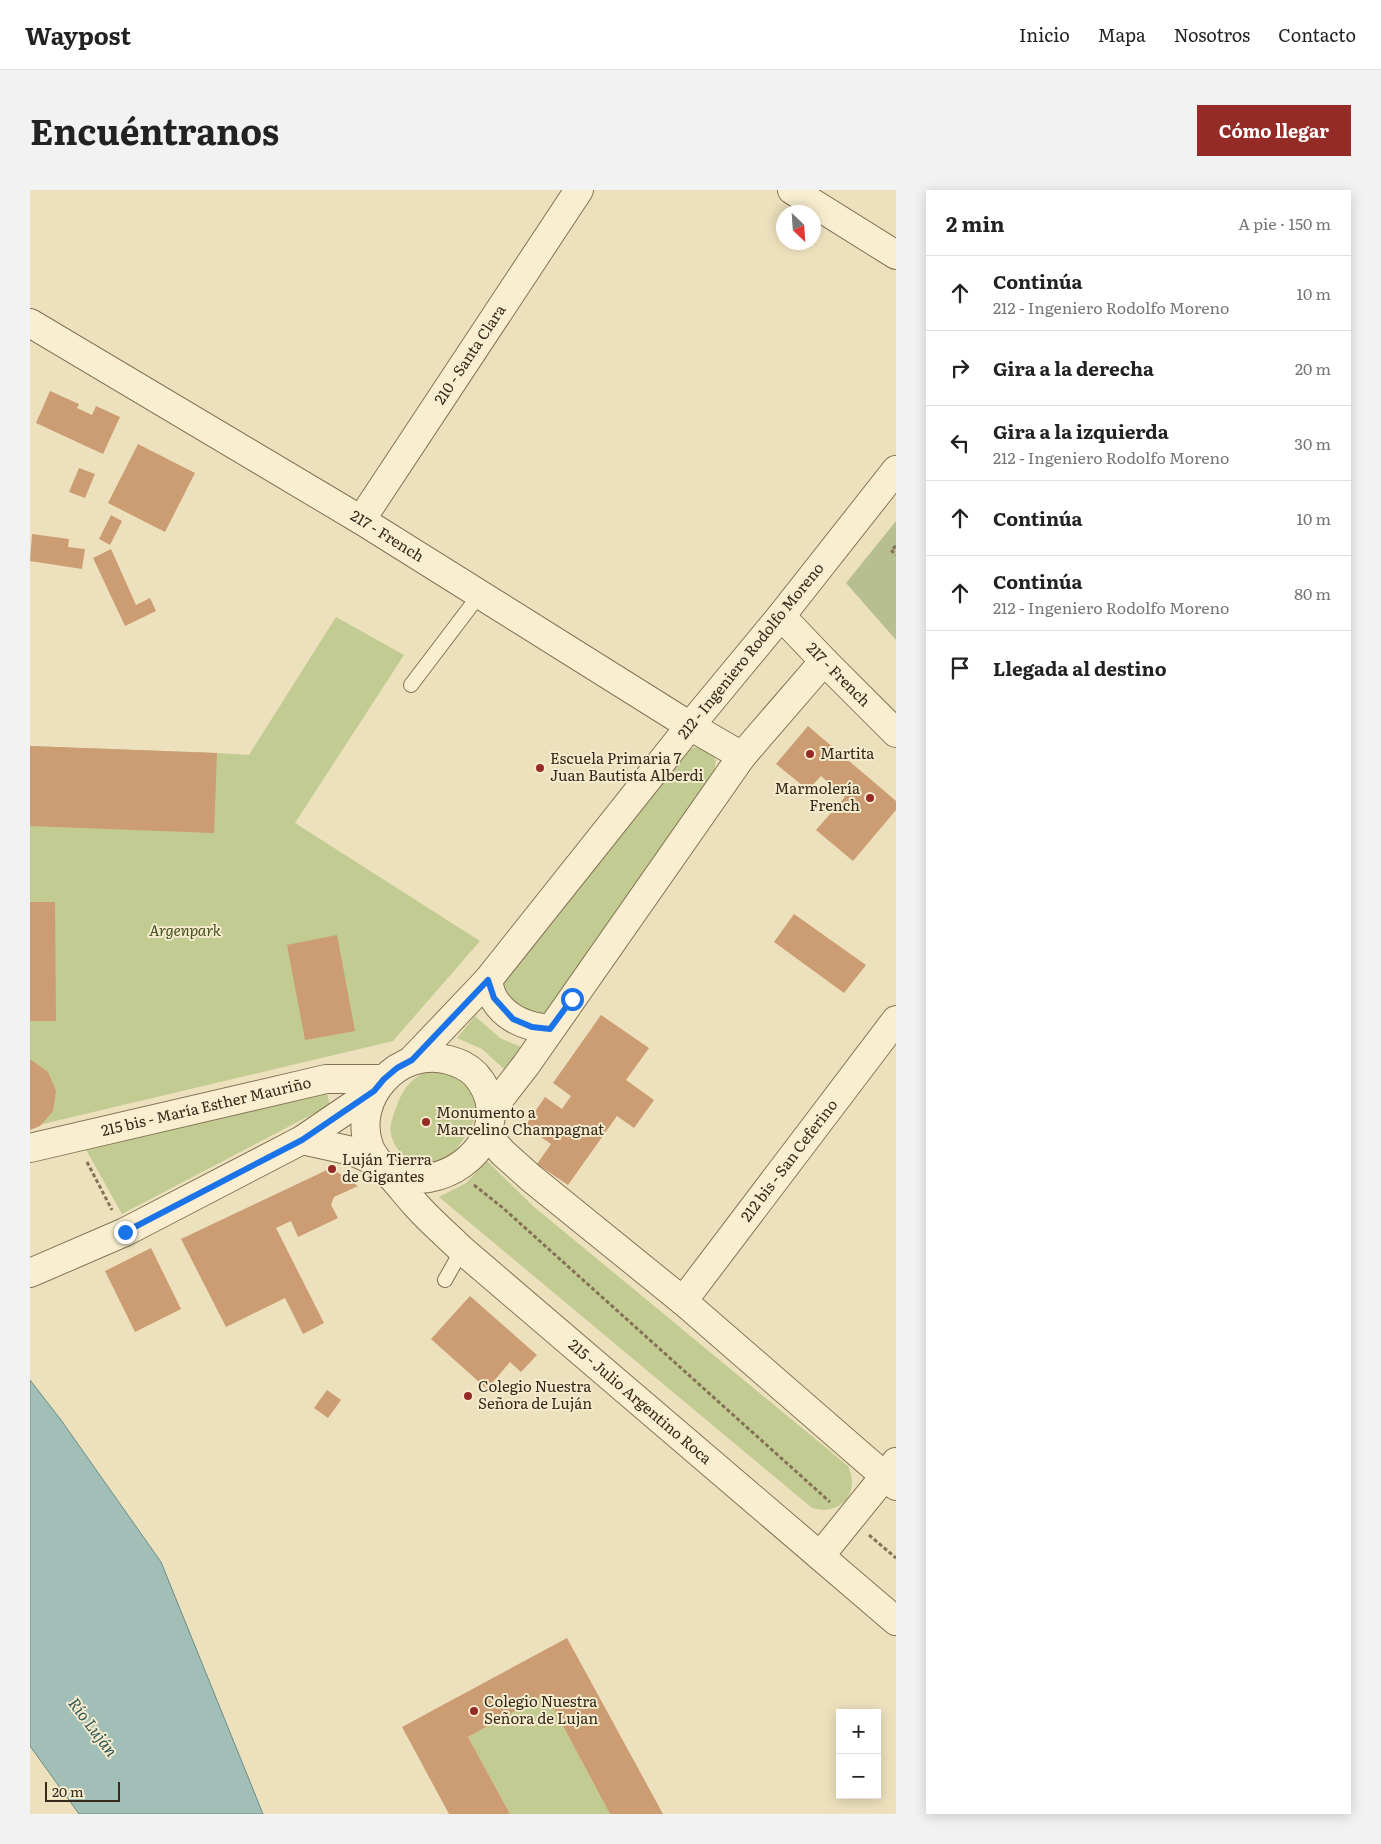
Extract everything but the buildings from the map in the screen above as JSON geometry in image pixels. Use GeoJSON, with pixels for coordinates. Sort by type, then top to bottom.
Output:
{"type":"FeatureCollection","features":[{"type":"Feature","properties":{"kind":"street","name":"210 - Santa Clara"},"geometry":{"type":"LineString","coordinates":[[362,520],[579,190]]}},
{"type":"Feature","properties":{"kind":"street"},"geometry":{"type":"LineString","coordinates":[[792,190],[896,255]]}},
{"type":"Feature","properties":{"kind":"street","name":"217 - French"},"geometry":{"type":"LineString","coordinates":[[30,323],[362,520],[690,726],[742,756]]}},
{"type":"Feature","properties":{"kind":"street","name":"212 - Ingeniero Rodolfo Moreno"},"geometry":{"type":"LineString","coordinates":[[412,1060],[488,980],[896,470]]}},
{"type":"Feature","properties":{"kind":"street","name":"217 - French"},"geometry":{"type":"LineString","coordinates":[[781,616],[896,733]]}},
{"type":"Feature","properties":{"kind":"street"},"geometry":{"type":"LineString","coordinates":[[379,1085],[367,1109],[365,1128],[369,1147],[385,1170],[414,1179],[429,1178],[454,1169],[470,1158],[480,1147],[489,1122],[550,1029],[742,756],[824,661]]}},
{"type":"Feature","properties":{"kind":"street"},"geometry":{"type":"LineString","coordinates":[[488,980],[494,998],[513,1019],[532,1027],[550,1029]]}},
{"type":"Feature","properties":{"kind":"street","name":"212 bis - San Ceferino"},"geometry":{"type":"LineString","coordinates":[[683,1300],[896,1020]]}},
{"type":"Feature","properties":{"kind":"street"},"geometry":{"type":"LineString","coordinates":[[30,1273],[115,1227],[302,1140],[379,1085],[397,1068],[412,1060],[441,1058],[463,1065],[471,1070],[486,1089],[489,1122],[503,1153],[531,1178],[683,1300],[892,1475],[849,1519],[820,1556]]}},
{"type":"Feature","properties":{"kind":"street","name":"215 bis - María Esther Mauriño"},"geometry":{"type":"LineString","coordinates":[[30,1148],[326,1079],[379,1085]]}},
{"type":"Feature","properties":{"kind":"street","name":"215 - Julio Argentino Roca"},"geometry":{"type":"LineString","coordinates":[[302,1140],[352,1151],[385,1170],[417,1206],[462,1250],[896,1620]]}},
{"type":"Feature","properties":{"kind":"lane"},"geometry":{"type":"LineString","coordinates":[[412,684],[480,594]]}},
{"type":"Feature","properties":{"kind":"lane"},"geometry":{"type":"LineString","coordinates":[[445,1280],[462,1250]]}},
{"type":"Feature","properties":{"kind":"path"},"geometry":{"type":"LineString","coordinates":[[896,546],[891,550],[896,555]]}},
{"type":"Feature","properties":{"kind":"path"},"geometry":{"type":"LineString","coordinates":[[454,1169],[503,1208],[849,1519],[896,1558]]}},
{"type":"Feature","properties":{"kind":"path"},"geometry":{"type":"LineString","coordinates":[[96,1180],[115,1227]]}},
{"type":"Feature","properties":{"kind":"green space"},"geometry":{"type":"Polygon","coordinates":[[[896,521],[896,640],[846,583],[896,521]]]}},
{"type":"Feature","properties":{"kind":"green space","name":"Argenpark"},"geometry":{"type":"Polygon","coordinates":[[[336,617],[404,655],[295,823],[480,941],[393,1041],[30,1127],[30,746],[249,755],[336,617]]]}},
{"type":"Feature","properties":{"kind":"green space"},"geometry":{"type":"Polygon","coordinates":[[[695,747],[707,750],[716,760],[714,773],[546,1013],[538,1016],[505,999],[501,976],[683,753],[695,747]]]}},
{"type":"Feature","properties":{"kind":"green space"},"geometry":{"type":"Polygon","coordinates":[[[475,1016],[500,1038],[521,1047],[505,1070],[482,1049],[457,1038],[475,1016]]]}},
{"type":"Feature","properties":{"kind":"green space"},"geometry":{"type":"Polygon","coordinates":[[[437,1068],[469,1077],[476,1102],[476,1114],[470,1129],[454,1152],[441,1162],[429,1165],[415,1162],[402,1154],[393,1142],[391,1123],[400,1098],[412,1081],[423,1073],[437,1068]]]}},
{"type":"Feature","properties":{"kind":"green space"},"geometry":{"type":"Polygon","coordinates":[[[327,1093],[330,1105],[122,1214],[84,1146],[327,1093]]]}},
{"type":"Feature","properties":{"kind":"green space"},"geometry":{"type":"Polygon","coordinates":[[[487,1161],[533,1206],[848,1466],[852,1485],[850,1494],[845,1500],[839,1506],[831,1509],[812,1508],[439,1197],[466,1183],[487,1161]]]}},
{"type":"Feature","properties":{"kind":"green space"},"geometry":{"type":"Polygon","coordinates":[[[546,1694],[610,1814],[510,1814],[468,1737],[546,1694]]]}},
{"type":"Feature","properties":{"kind":"water","name":"Río Luján"},"geometry":{"type":"Polygon","coordinates":[[[30,1380],[61,1420],[161,1562],[263,1814],[79,1814],[30,1746],[30,1380]]]}},
{"type":"Feature","properties":{"kind":"place","name":"Martita"},"geometry":{"type":"Point","coordinates":[810,754]}},
{"type":"Feature","properties":{"kind":"place","name":"Escuela Primaria 7 Juan Bautista Alberdi"},"geometry":{"type":"Point","coordinates":[540,768]}},
{"type":"Feature","properties":{"kind":"place","name":"Marmolería French"},"geometry":{"type":"Point","coordinates":[870,798]}},
{"type":"Feature","properties":{"kind":"place","name":"Monumento a Marcelino Champagnat"},"geometry":{"type":"Point","coordinates":[426,1122]}},
{"type":"Feature","properties":{"kind":"place","name":"Luján Tierra de Gigantes"},"geometry":{"type":"Point","coordinates":[332,1169]}},
{"type":"Feature","properties":{"kind":"place","name":"Colegio Nuestra Señora de Luján"},"geometry":{"type":"Point","coordinates":[468,1396]}},
{"type":"Feature","properties":{"kind":"place","name":"Colegio Nuestra Señora de Lujan"},"geometry":{"type":"Point","coordinates":[474,1711]}},
{"type":"Feature","properties":{"kind":"route"},"geometry":{"type":"LineString","coordinates":[[125,1232],[302,1140],[334,1119],[374,1091],[397,1068],[412,1060],[488,980],[494,998],[506,1012],[513,1019],[532,1027],[550,1029],[572,999]]}}]}
